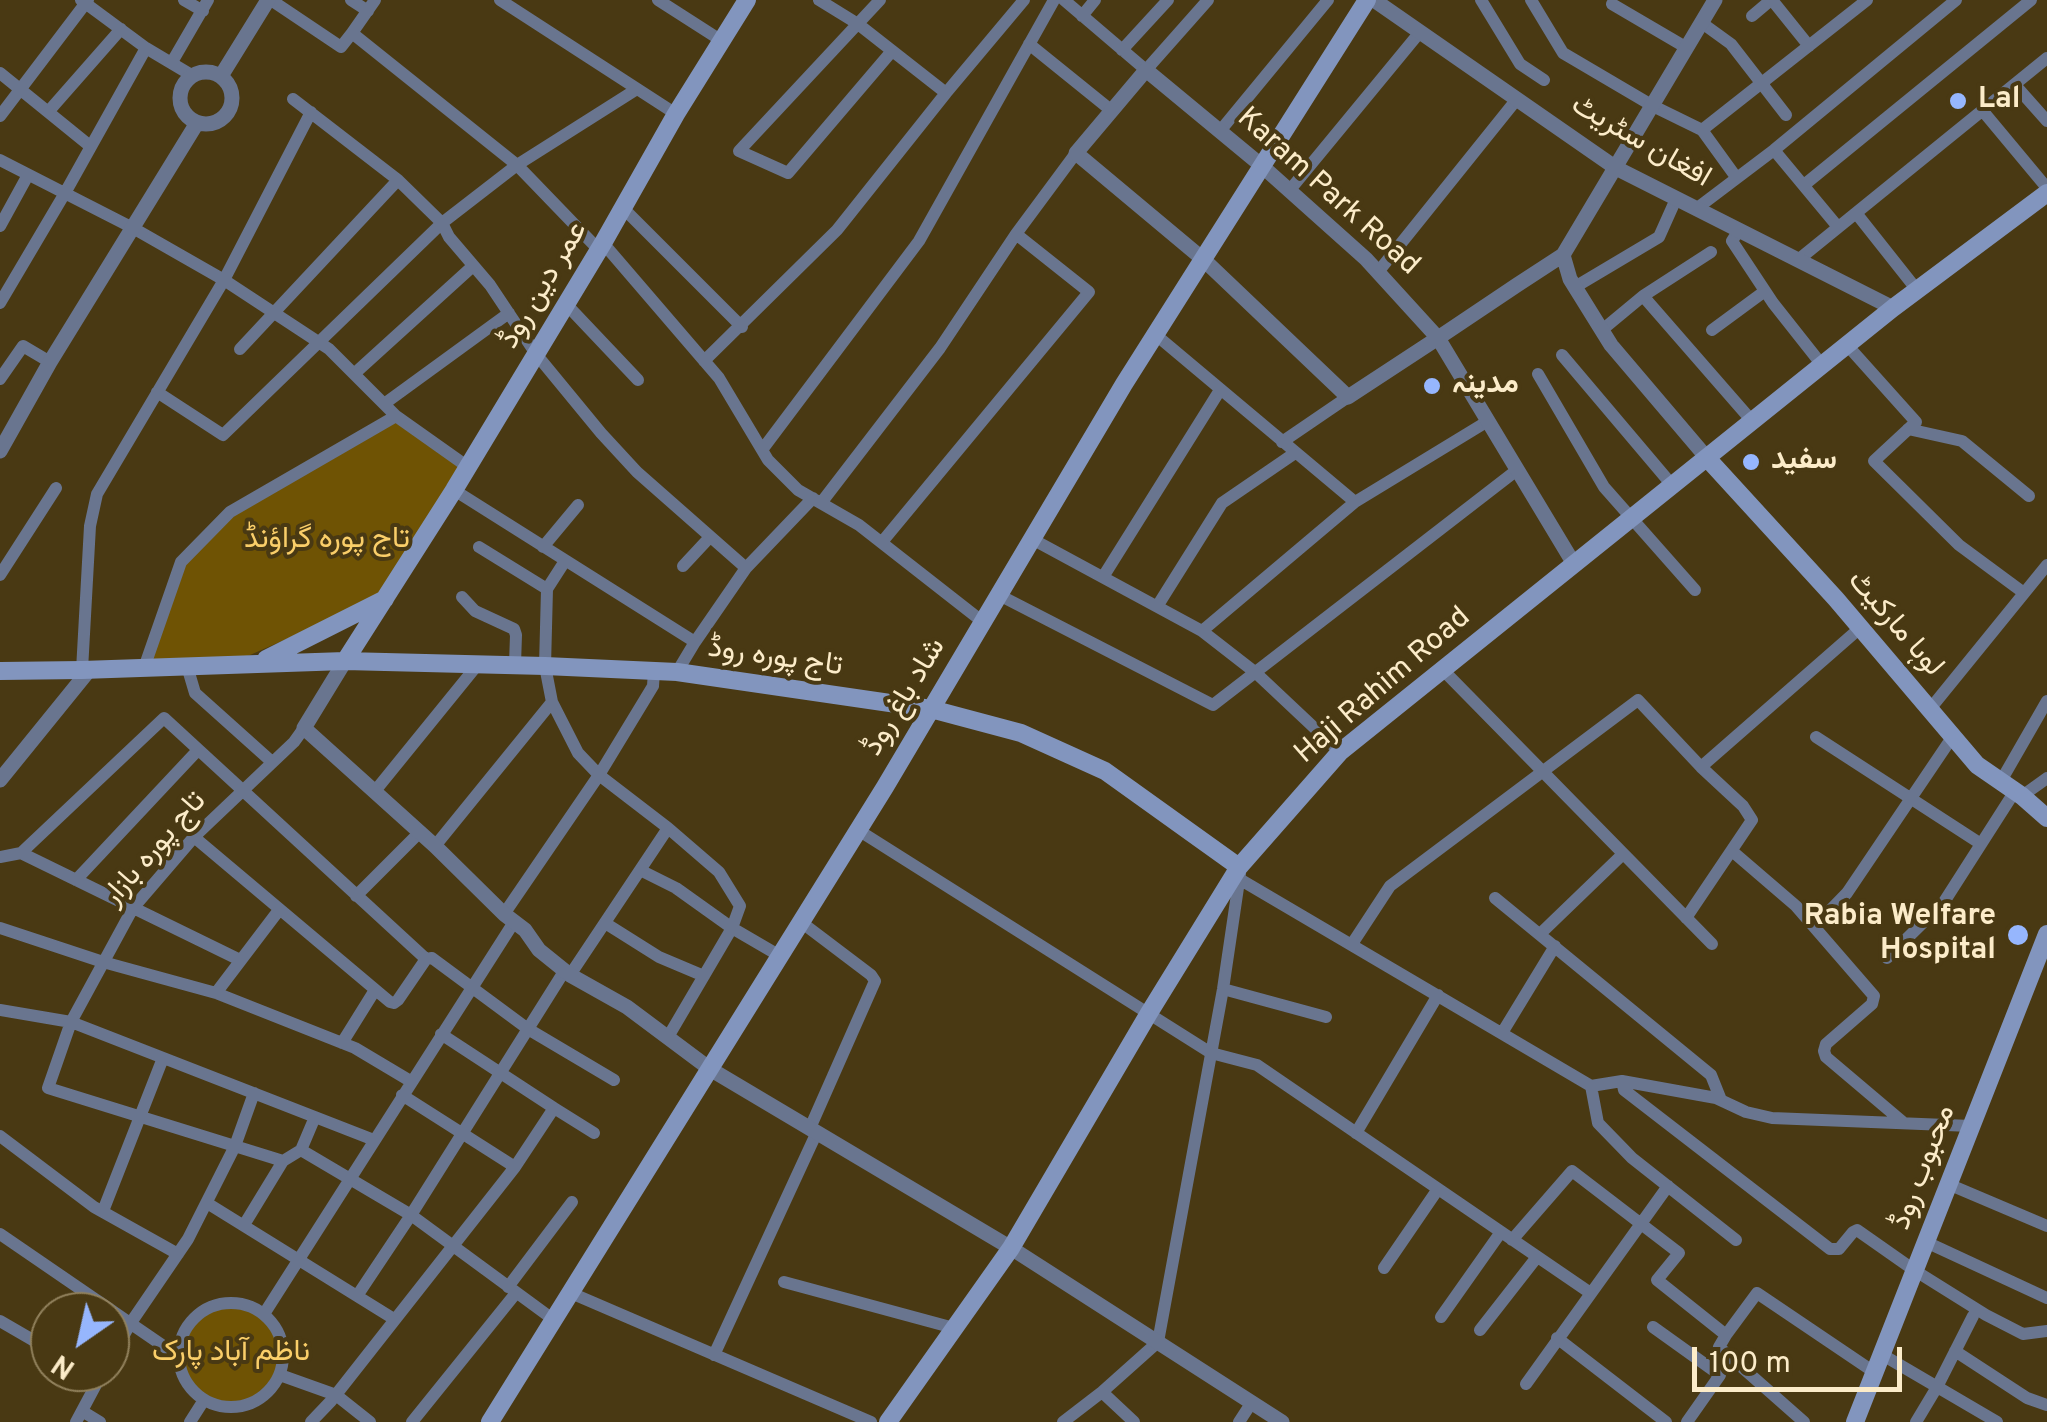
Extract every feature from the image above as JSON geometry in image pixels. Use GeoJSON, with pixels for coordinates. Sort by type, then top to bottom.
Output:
{"type":"FeatureCollection","features":[{"type":"Feature","properties":{"kind":"main road","name":"عمر دین روڈ"},"geometry":{"type":"LineString","coordinates":[[345,661],[468,467],[747,0]]}},
{"type":"Feature","properties":{"kind":"main road","name":"شاد باغ روڈ"},"geometry":{"type":"LineString","coordinates":[[490,1422],[858,830],[1156,335],[1371,0]]}},
{"type":"Feature","properties":{"kind":"main road","name":"Haji Rahim Road"},"geometry":{"type":"LineString","coordinates":[[888,1422],[1011,1248],[1149,1013],[1240,873],[1340,752],[1893,308],[2047,190]]}},
{"type":"Feature","properties":{"kind":"main road","name":"لوہا مارکیٹ"},"geometry":{"type":"LineString","coordinates":[[1707,458],[1977,765],[2047,818]]}},
{"type":"Feature","properties":{"kind":"main road","name":"تاج پورہ روڈ"},"geometry":{"type":"LineString","coordinates":[[260,662],[386,598]]}},
{"type":"Feature","properties":{"kind":"main road","name":"تاج پورہ روڈ"},"geometry":{"type":"LineString","coordinates":[[0,670],[345,661],[515,664],[677,672],[931,709],[1022,732],[1105,771],[1240,873]]}},
{"type":"Feature","properties":{"kind":"main road","name":"محبوب روڈ"},"geometry":{"type":"LineString","coordinates":[[1854,1422],[2047,934]]}},
{"type":"Feature","properties":{"kind":"street"},"geometry":{"type":"LineString","coordinates":[[172,62],[205,5],[184,0]]}},
{"type":"Feature","properties":{"kind":"street"},"geometry":{"type":"LineString","coordinates":[[221,76],[269,0],[342,47],[371,5],[352,0]]}},
{"type":"Feature","properties":{"kind":"street"},"geometry":{"type":"LineString","coordinates":[[500,0],[676,114]]}},
{"type":"Feature","properties":{"kind":"street"},"geometry":{"type":"LineString","coordinates":[[658,0],[722,40]]}},
{"type":"Feature","properties":{"kind":"street"},"geometry":{"type":"LineString","coordinates":[[819,0],[858,24],[946,92]]}},
{"type":"Feature","properties":{"kind":"street"},"geometry":{"type":"LineString","coordinates":[[858,24],[872,0]]}},
{"type":"Feature","properties":{"kind":"street"},"geometry":{"type":"LineString","coordinates":[[880,0],[739,152],[788,172],[892,50]]}},
{"type":"Feature","properties":{"kind":"street"},"geometry":{"type":"LineString","coordinates":[[704,362],[837,230],[1024,0]]}},
{"type":"Feature","properties":{"kind":"street"},"geometry":{"type":"LineString","coordinates":[[762,450],[919,240],[1054,0]]}},
{"type":"Feature","properties":{"kind":"street","name":"Karam Park Road"},"geometry":{"type":"LineString","coordinates":[[1064,0],[1262,166],[1378,272],[1438,338],[1574,564]]}},
{"type":"Feature","properties":{"kind":"street"},"geometry":{"type":"LineString","coordinates":[[1082,16],[1095,0]]}},
{"type":"Feature","properties":{"kind":"street"},"geometry":{"type":"LineString","coordinates":[[1122,50],[1168,0]]}},
{"type":"Feature","properties":{"kind":"street"},"geometry":{"type":"LineString","coordinates":[[677,672],[746,568],[817,500],[940,348],[1076,152],[1208,0]]}},
{"type":"Feature","properties":{"kind":"street"},"geometry":{"type":"LineString","coordinates":[[1220,132],[1328,0]]}},
{"type":"Feature","properties":{"kind":"street","name":"افغان سٹریٹ"},"geometry":{"type":"LineString","coordinates":[[1371,0],[1616,168],[1893,308]]}},
{"type":"Feature","properties":{"kind":"street"},"geometry":{"type":"LineString","coordinates":[[1481,0],[1520,64],[1544,80]]}},
{"type":"Feature","properties":{"kind":"street"},"geometry":{"type":"LineString","coordinates":[[1531,0],[1563,53],[1702,130],[1736,177]]}},
{"type":"Feature","properties":{"kind":"street"},"geometry":{"type":"LineString","coordinates":[[1282,442],[1563,255],[1715,0]]}},
{"type":"Feature","properties":{"kind":"street"},"geometry":{"type":"LineString","coordinates":[[1752,16],[1772,0],[1809,46]]}},
{"type":"Feature","properties":{"kind":"street"},"geometry":{"type":"LineString","coordinates":[[1702,130],[1867,0]]}},
{"type":"Feature","properties":{"kind":"street"},"geometry":{"type":"LineString","coordinates":[[1696,209],[1956,0]]}},
{"type":"Feature","properties":{"kind":"street"},"geometry":{"type":"LineString","coordinates":[[1804,186],[2030,0]]}},
{"type":"Feature","properties":{"kind":"street"},"geometry":{"type":"LineString","coordinates":[[0,116],[85,1],[146,48],[192,76]]}},
{"type":"Feature","properties":{"kind":"street"},"geometry":{"type":"LineString","coordinates":[[1612,4],[1687,48]]}},
{"type":"Feature","properties":{"kind":"street"},"geometry":{"type":"LineString","coordinates":[[1702,23],[1731,44],[1786,115]]}},
{"type":"Feature","properties":{"kind":"street"},"geometry":{"type":"LineString","coordinates":[[48,112],[121,29]]}},
{"type":"Feature","properties":{"kind":"street"},"geometry":{"type":"LineString","coordinates":[[1289,191],[1420,32]]}},
{"type":"Feature","properties":{"kind":"street"},"geometry":{"type":"LineString","coordinates":[[352,33],[516,165],[601,246],[719,378],[768,460],[798,490],[859,524],[983,622]]}},
{"type":"Feature","properties":{"kind":"street"},"geometry":{"type":"LineString","coordinates":[[1028,44],[1112,111]]}},
{"type":"Feature","properties":{"kind":"street"},"geometry":{"type":"LineString","coordinates":[[0,303],[146,48]]}},
{"type":"Feature","properties":{"kind":"street"},"geometry":{"type":"LineString","coordinates":[[1798,260],[2047,58]]}},
{"type":"Feature","properties":{"kind":"street"},"geometry":{"type":"LineString","coordinates":[[207,72],[221,76],[233,98],[226,116],[217,122],[197,123],[183,110],[180,98],[192,76],[207,72]]}},
{"type":"Feature","properties":{"kind":"street"},"geometry":{"type":"LineString","coordinates":[[0,73],[90,146]]}},
{"type":"Feature","properties":{"kind":"street"},"geometry":{"type":"LineString","coordinates":[[2015,84],[2047,122]]}},
{"type":"Feature","properties":{"kind":"street"},"geometry":{"type":"LineString","coordinates":[[157,392],[223,435],[442,223],[516,165],[637,89]]}},
{"type":"Feature","properties":{"kind":"street"},"geometry":{"type":"LineString","coordinates":[[293,99],[398,180],[442,223],[536,354],[637,472],[746,568]]}},
{"type":"Feature","properties":{"kind":"street"},"geometry":{"type":"LineString","coordinates":[[1378,272],[1516,99]]}},
{"type":"Feature","properties":{"kind":"street"},"geometry":{"type":"LineString","coordinates":[[1982,110],[2047,190]]}},
{"type":"Feature","properties":{"kind":"street"},"geometry":{"type":"LineString","coordinates":[[0,780],[86,670],[96,494],[224,280],[312,112]]}},
{"type":"Feature","properties":{"kind":"street"},"geometry":{"type":"LineString","coordinates":[[0,451],[197,123]]}},
{"type":"Feature","properties":{"kind":"street"},"geometry":{"type":"LineString","coordinates":[[1774,150],[1838,227]]}},
{"type":"Feature","properties":{"kind":"street"},"geometry":{"type":"LineString","coordinates":[[1076,152],[1204,260],[1348,397]]}},
{"type":"Feature","properties":{"kind":"street"},"geometry":{"type":"LineString","coordinates":[[0,160],[133,228],[224,280],[319,342],[396,416],[468,467]]}},
{"type":"Feature","properties":{"kind":"street"},"geometry":{"type":"LineString","coordinates":[[0,226],[28,175]]}},
{"type":"Feature","properties":{"kind":"street"},"geometry":{"type":"LineString","coordinates":[[240,349],[398,180]]}},
{"type":"Feature","properties":{"kind":"street"},"geometry":{"type":"LineString","coordinates":[[1575,286],[1659,238],[1676,199]]}},
{"type":"Feature","properties":{"kind":"street"},"geometry":{"type":"LineString","coordinates":[[624,208],[742,327]]}},
{"type":"Feature","properties":{"kind":"street"},"geometry":{"type":"LineString","coordinates":[[1856,213],[1918,290]]}},
{"type":"Feature","properties":{"kind":"street"},"geometry":{"type":"LineString","coordinates":[[1739,230],[1732,240],[1765,291],[1822,365]]}},
{"type":"Feature","properties":{"kind":"street"},"geometry":{"type":"LineString","coordinates":[[882,542],[1089,292],[1016,234]]}},
{"type":"Feature","properties":{"kind":"street"},"geometry":{"type":"LineString","coordinates":[[1602,330],[1642,296],[1711,252]]}},
{"type":"Feature","properties":{"kind":"street"},"geometry":{"type":"LineString","coordinates":[[1563,255],[1570,279],[1612,345],[1707,458]]}},
{"type":"Feature","properties":{"kind":"street"},"geometry":{"type":"LineString","coordinates":[[354,374],[473,266]]}},
{"type":"Feature","properties":{"kind":"street"},"geometry":{"type":"LineString","coordinates":[[1712,330],[1765,291]]}},
{"type":"Feature","properties":{"kind":"street"},"geometry":{"type":"LineString","coordinates":[[1642,296],[1752,422]]}},
{"type":"Feature","properties":{"kind":"street"},"geometry":{"type":"LineString","coordinates":[[566,304],[638,380]]}},
{"type":"Feature","properties":{"kind":"street"},"geometry":{"type":"LineString","coordinates":[[384,404],[509,313]]}},
{"type":"Feature","properties":{"kind":"street"},"geometry":{"type":"LineString","coordinates":[[1156,335],[1355,502]]}},
{"type":"Feature","properties":{"kind":"street"},"geometry":{"type":"LineString","coordinates":[[1847,345],[1916,422],[1874,461],[1959,545],[2024,593]]}},
{"type":"Feature","properties":{"kind":"street"},"geometry":{"type":"LineString","coordinates":[[0,379],[22,346],[50,362]]}},
{"type":"Feature","properties":{"kind":"street"},"geometry":{"type":"LineString","coordinates":[[1562,355],[1672,485]]}},
{"type":"Feature","properties":{"kind":"street"},"geometry":{"type":"LineString","coordinates":[[1538,374],[1604,487],[1695,590]]}},
{"type":"Feature","properties":{"kind":"street"},"geometry":{"type":"LineString","coordinates":[[1103,577],[1220,390]]}},
{"type":"Feature","properties":{"kind":"street"},"geometry":{"type":"LineString","coordinates":[[144,668],[181,562],[230,512],[396,416]]}},
{"type":"Feature","properties":{"kind":"street"},"geometry":{"type":"LineString","coordinates":[[1202,631],[1355,502],[1488,421]]}},
{"type":"Feature","properties":{"kind":"street"},"geometry":{"type":"LineString","coordinates":[[1908,429],[1962,441],[2029,496]]}},
{"type":"Feature","properties":{"kind":"street"},"geometry":{"type":"LineString","coordinates":[[1158,606],[1222,503],[1295,452]]}},
{"type":"Feature","properties":{"kind":"street"},"geometry":{"type":"LineString","coordinates":[[999,595],[1213,705],[1517,470]]}},
{"type":"Feature","properties":{"kind":"street"},"geometry":{"type":"LineString","coordinates":[[0,576],[56,488]]}},
{"type":"Feature","properties":{"kind":"street"},"geometry":{"type":"LineString","coordinates":[[454,490],[695,642]]}},
{"type":"Feature","properties":{"kind":"street"},"geometry":{"type":"LineString","coordinates":[[543,547],[578,505]]}},
{"type":"Feature","properties":{"kind":"street"},"geometry":{"type":"LineString","coordinates":[[683,566],[710,537]]}},
{"type":"Feature","properties":{"kind":"street"},"geometry":{"type":"LineString","coordinates":[[1032,538],[1202,631],[1256,673],[1340,752]]}},
{"type":"Feature","properties":{"kind":"street"},"geometry":{"type":"LineString","coordinates":[[478,546],[547,589]]}},
{"type":"Feature","properties":{"kind":"street"},"geometry":{"type":"LineString","coordinates":[[566,561],[547,589],[545,666],[552,702],[578,753],[599,776],[719,872],[740,906],[732,928],[668,1037]]}},
{"type":"Feature","properties":{"kind":"street"},"geometry":{"type":"LineString","coordinates":[[1930,709],[2047,565]]}},
{"type":"Feature","properties":{"kind":"street"},"geometry":{"type":"LineString","coordinates":[[462,597],[475,610],[514,628],[515,664]]}},
{"type":"Feature","properties":{"kind":"street"},"geometry":{"type":"LineString","coordinates":[[1701,768],[1860,628]]}},
{"type":"Feature","properties":{"kind":"street"},"geometry":{"type":"LineString","coordinates":[[345,661],[304,728],[436,846],[524,930],[539,950],[627,1007],[710,1068],[1011,1248],[1282,1422]]}},
{"type":"Feature","properties":{"kind":"street"},"geometry":{"type":"LineString","coordinates":[[375,791],[479,663]]}},
{"type":"Feature","properties":{"kind":"street"},"geometry":{"type":"LineString","coordinates":[[187,666],[195,693],[272,762]]}},
{"type":"Feature","properties":{"kind":"street"},"geometry":{"type":"LineString","coordinates":[[1443,670],[1712,944]]}},
{"type":"Feature","properties":{"kind":"street"},"geometry":{"type":"LineString","coordinates":[[264,1314],[412,1082],[599,776],[652,686],[654,671]]}},
{"type":"Feature","properties":{"kind":"street"},"geometry":{"type":"LineString","coordinates":[[1352,944],[1390,886],[1638,700],[1701,768],[1743,806],[1752,820],[1686,918]]}},
{"type":"Feature","properties":{"kind":"street"},"geometry":{"type":"LineString","coordinates":[[436,846],[552,702]]}},
{"type":"Feature","properties":{"kind":"street"},"geometry":{"type":"LineString","coordinates":[[1887,958],[1944,902],[1981,844],[2013,789],[2047,702]]}},
{"type":"Feature","properties":{"kind":"street"},"geometry":{"type":"LineString","coordinates":[[22,853],[164,718],[426,959]]}},
{"type":"Feature","properties":{"kind":"street","name":"تاج پورہ بازار"},"geometry":{"type":"LineString","coordinates":[[140,1116],[48,1088],[70,1022],[132,908],[194,838],[304,728]]}},
{"type":"Feature","properties":{"kind":"street"},"geometry":{"type":"LineString","coordinates":[[1814,926],[1847,893],[1953,736]]}},
{"type":"Feature","properties":{"kind":"street"},"geometry":{"type":"LineString","coordinates":[[1816,737],[1981,844]]}},
{"type":"Feature","properties":{"kind":"street"},"geometry":{"type":"LineString","coordinates":[[76,880],[198,750]]}},
{"type":"Feature","properties":{"kind":"street"},"geometry":{"type":"LineString","coordinates":[[2013,789],[2047,778]]}},
{"type":"Feature","properties":{"kind":"street"},"geometry":{"type":"LineString","coordinates":[[357,1296],[528,1029],[668,828]]}},
{"type":"Feature","properties":{"kind":"street"},"geometry":{"type":"LineString","coordinates":[[858,830],[1211,1053],[1257,1065],[1589,1292]]}},
{"type":"Feature","properties":{"kind":"street"},"geometry":{"type":"LineString","coordinates":[[356,896],[420,832]]}},
{"type":"Feature","properties":{"kind":"street"},"geometry":{"type":"LineString","coordinates":[[194,838],[394,1003],[426,959],[432,958],[528,1029],[614,1080]]}},
{"type":"Feature","properties":{"kind":"street"},"geometry":{"type":"LineString","coordinates":[[1732,850],[1796,906],[1874,996],[1874,1001],[1826,1044],[1824,1051],[1826,1057],[1904,1124]]}},
{"type":"Feature","properties":{"kind":"street"},"geometry":{"type":"LineString","coordinates":[[0,856],[22,853],[240,960]]}},
{"type":"Feature","properties":{"kind":"street"},"geometry":{"type":"LineString","coordinates":[[1540,934],[1623,854]]}},
{"type":"Feature","properties":{"kind":"street"},"geometry":{"type":"LineString","coordinates":[[640,870],[676,888],[780,956]]}},
{"type":"Feature","properties":{"kind":"street"},"geometry":{"type":"LineString","coordinates":[[1063,1422],[1158,1342],[1223,990],[1240,873],[1591,1086],[1622,1081],[1721,1100],[1772,1118],[1971,1126]]}},
{"type":"Feature","properties":{"kind":"street"},"geometry":{"type":"LineString","coordinates":[[1494,898],[1711,1075],[1721,1100]]}},
{"type":"Feature","properties":{"kind":"street"},"geometry":{"type":"LineString","coordinates":[[216,993],[279,910]]}},
{"type":"Feature","properties":{"kind":"street"},"geometry":{"type":"LineString","coordinates":[[714,1354],[875,981],[801,922]]}},
{"type":"Feature","properties":{"kind":"street"},"geometry":{"type":"LineString","coordinates":[[605,923],[659,956],[704,976]]}},
{"type":"Feature","properties":{"kind":"street"},"geometry":{"type":"LineString","coordinates":[[0,928],[216,993],[342,1042],[412,1082]]}},
{"type":"Feature","properties":{"kind":"street"},"geometry":{"type":"LineString","coordinates":[[1502,1033],[1556,946]]}},
{"type":"Feature","properties":{"kind":"street"},"geometry":{"type":"LineString","coordinates":[[342,1042],[375,990]]}},
{"type":"Feature","properties":{"kind":"street"},"geometry":{"type":"LineString","coordinates":[[1223,990],[1326,1018]]}},
{"type":"Feature","properties":{"kind":"street"},"geometry":{"type":"LineString","coordinates":[[1356,1133],[1438,995]]}},
{"type":"Feature","properties":{"kind":"street"},"geometry":{"type":"LineString","coordinates":[[0,1010],[70,1022],[374,1140]]}},
{"type":"Feature","properties":{"kind":"street"},"geometry":{"type":"LineString","coordinates":[[441,1034],[594,1133]]}},
{"type":"Feature","properties":{"kind":"street"},"geometry":{"type":"LineString","coordinates":[[102,1212],[164,1058]]}},
{"type":"Feature","properties":{"kind":"street"},"geometry":{"type":"LineString","coordinates":[[1622,1081],[1624,1090],[1830,1249],[1839,1249],[1857,1230],[1986,1315],[2022,1334],[2047,1331]]}},
{"type":"Feature","properties":{"kind":"street"},"geometry":{"type":"LineString","coordinates":[[1591,1086],[1598,1123],[1632,1158],[1736,1240]]}},
{"type":"Feature","properties":{"kind":"street"},"geometry":{"type":"LineString","coordinates":[[178,1356],[130,1324],[188,1239],[235,1146],[254,1094]]}},
{"type":"Feature","properties":{"kind":"street"},"geometry":{"type":"LineString","coordinates":[[402,1095],[515,1167]]}},
{"type":"Feature","properties":{"kind":"street"},"geometry":{"type":"LineString","coordinates":[[310,1422],[336,1396],[515,1167],[554,1108]]}},
{"type":"Feature","properties":{"kind":"street"},"geometry":{"type":"LineString","coordinates":[[140,1116],[283,1162]]}},
{"type":"Feature","properties":{"kind":"street"},"geometry":{"type":"LineString","coordinates":[[244,1226],[283,1162],[301,1150],[314,1117]]}},
{"type":"Feature","properties":{"kind":"street"},"geometry":{"type":"LineString","coordinates":[[0,1136],[102,1212],[178,1254]]}},
{"type":"Feature","properties":{"kind":"street"},"geometry":{"type":"LineString","coordinates":[[301,1150],[411,1215],[554,1320]]}},
{"type":"Feature","properties":{"kind":"street"},"geometry":{"type":"LineString","coordinates":[[1441,1317],[1507,1236],[1572,1172],[1679,1253],[1657,1280],[1726,1334]]}},
{"type":"Feature","properties":{"kind":"street"},"geometry":{"type":"LineString","coordinates":[[1948,1184],[2047,1226]]}},
{"type":"Feature","properties":{"kind":"street"},"geometry":{"type":"LineString","coordinates":[[1526,1384],[1668,1186]]}},
{"type":"Feature","properties":{"kind":"street"},"geometry":{"type":"LineString","coordinates":[[1384,1268],[1438,1189]]}},
{"type":"Feature","properties":{"kind":"street"},"geometry":{"type":"LineString","coordinates":[[207,1202],[394,1319]]}},
{"type":"Feature","properties":{"kind":"street"},"geometry":{"type":"LineString","coordinates":[[412,1422],[512,1290],[572,1202]]}},
{"type":"Feature","properties":{"kind":"street"},"geometry":{"type":"LineString","coordinates":[[0,1234],[84,1292]]}},
{"type":"Feature","properties":{"kind":"street"},"geometry":{"type":"LineString","coordinates":[[1926,1242],[2047,1298]]}},
{"type":"Feature","properties":{"kind":"street"},"geometry":{"type":"LineString","coordinates":[[1480,1330],[1537,1256]]}},
{"type":"Feature","properties":{"kind":"street"},"geometry":{"type":"LineString","coordinates":[[784,1282],[954,1328]]}},
{"type":"Feature","properties":{"kind":"street"},"geometry":{"type":"LineString","coordinates":[[570,1293],[871,1422]]}},
{"type":"Feature","properties":{"kind":"street"},"geometry":{"type":"LineString","coordinates":[[1804,1422],[1718,1347],[1757,1294],[1874,1372]]}},
{"type":"Feature","properties":{"kind":"street"},"geometry":{"type":"LineString","coordinates":[[215,1304],[249,1305],[264,1314],[282,1341],[284,1358],[280,1375],[270,1390],[240,1407],[222,1407],[204,1400],[191,1389],[178,1356],[180,1339],[188,1324],[215,1304]]}},
{"type":"Feature","properties":{"kind":"street"},"geometry":{"type":"LineString","coordinates":[[1916,1422],[1973,1316]]}},
{"type":"Feature","properties":{"kind":"street"},"geometry":{"type":"LineString","coordinates":[[0,1321],[30,1338]]}},
{"type":"Feature","properties":{"kind":"street"},"geometry":{"type":"LineString","coordinates":[[1653,1327],[1720,1375],[1686,1422]]}},
{"type":"Feature","properties":{"kind":"street"},"geometry":{"type":"LineString","coordinates":[[1557,1338],[1666,1422]]}},
{"type":"Feature","properties":{"kind":"street"},"geometry":{"type":"LineString","coordinates":[[1955,1351],[2027,1398],[2047,1406]]}},
{"type":"Feature","properties":{"kind":"street"},"geometry":{"type":"LineString","coordinates":[[1882,1354],[1996,1422]]}},
{"type":"Feature","properties":{"kind":"street"},"geometry":{"type":"LineString","coordinates":[[280,1375],[336,1396],[370,1422]]}},
{"type":"Feature","properties":{"kind":"street"},"geometry":{"type":"LineString","coordinates":[[89,1392],[79,1416],[100,1422]]}},
{"type":"Feature","properties":{"kind":"street"},"geometry":{"type":"LineString","coordinates":[[1102,1392],[1134,1422]]}},
{"type":"Feature","properties":{"kind":"street"},"geometry":{"type":"LineString","coordinates":[[190,1422],[204,1400]]}},
{"type":"Feature","properties":{"kind":"street"},"geometry":{"type":"LineString","coordinates":[[1239,1422],[1252,1402]]}},
{"type":"Feature","properties":{"kind":"green space","name":"تاج پورہ گراؤنڈ"},"geometry":{"type":"Polygon","coordinates":[[[396,416],[468,467],[385,596],[234,662],[144,668],[181,562],[230,512],[396,416]]]}},
{"type":"Feature","properties":{"kind":"green space","name":"ناظم آباد پارک"},"geometry":{"type":"Polygon","coordinates":[[[231,1303],[251,1307],[268,1318],[279,1335],[283,1355],[279,1375],[268,1392],[251,1403],[231,1407],[211,1403],[194,1392],[183,1375],[179,1355],[183,1335],[194,1318],[211,1307],[231,1303]]]}},
{"type":"Feature","properties":{"kind":"place","name":"Lal"},"geometry":{"type":"Point","coordinates":[1958,101]}},
{"type":"Feature","properties":{"kind":"place","name":"مدینہ"},"geometry":{"type":"Point","coordinates":[1432,386]}},
{"type":"Feature","properties":{"kind":"place","name":"سفید"},"geometry":{"type":"Point","coordinates":[1751,462]}},
{"type":"Feature","properties":{"kind":"place","name":"Rabia Welfare Hospital"},"geometry":{"type":"Point","coordinates":[2018,935]}}]}
